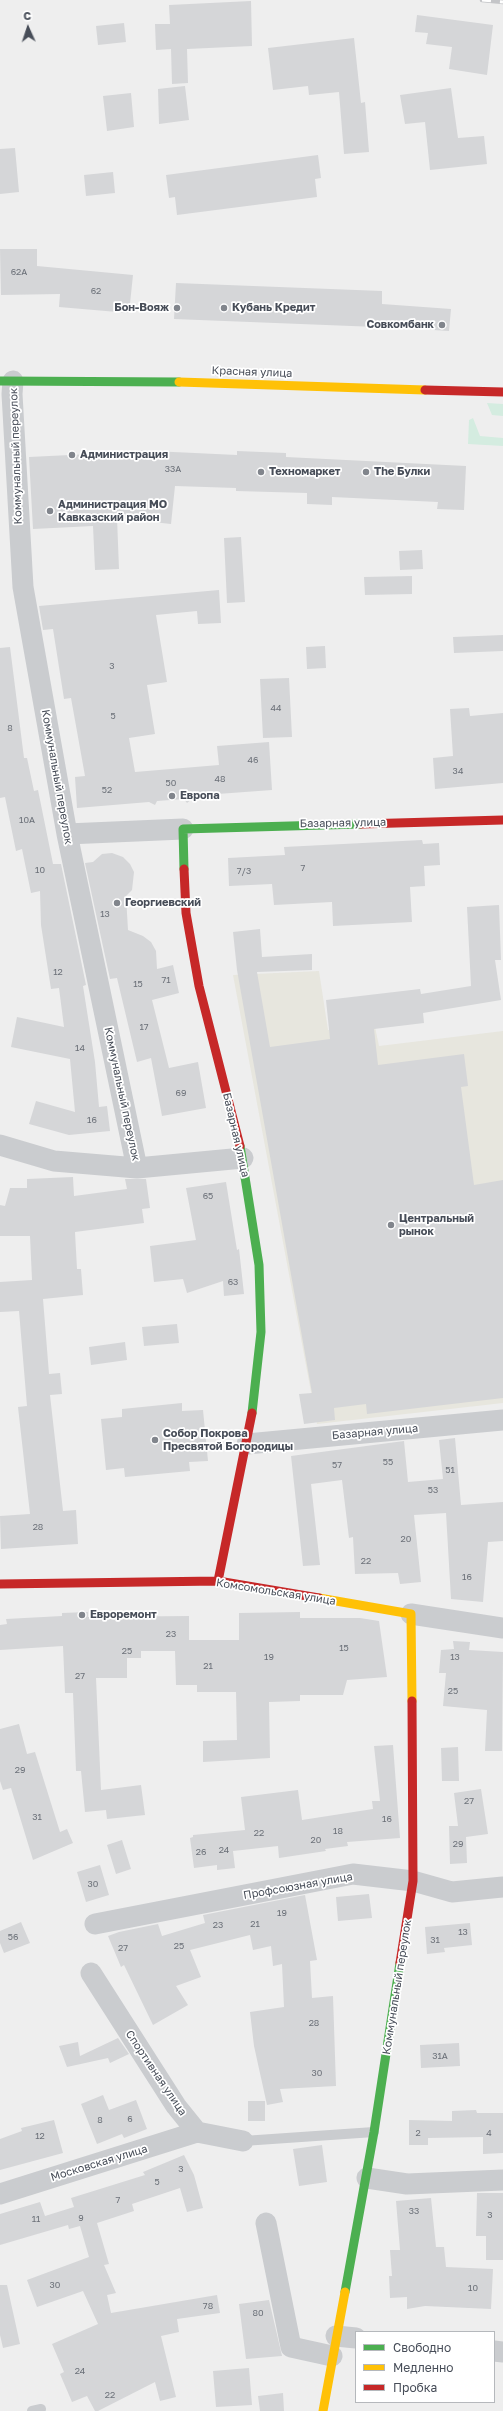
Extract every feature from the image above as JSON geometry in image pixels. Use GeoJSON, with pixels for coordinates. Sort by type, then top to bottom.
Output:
{"type":"FeatureCollection","features":[{"type":"Feature","properties":{"kind":"main road","name":"Красная улица"},"geometry":{"type":"LineString","coordinates":[[7,381],[115,380],[503,392]]}},
{"type":"Feature","properties":{"kind":"main road","name":"Базарная улица"},"geometry":{"type":"LineString","coordinates":[[218,1581],[247,1444],[261,1332],[259,1265],[243,1158],[199,986],[186,913],[183,829],[503,820]]}},
{"type":"Feature","properties":{"kind":"main road","name":"Комсомольская улица"},"geometry":{"type":"LineString","coordinates":[[0,1584],[218,1581],[411,1614]]}},
{"type":"Feature","properties":{"kind":"main road","name":"Коммунальный переулок"},"geometry":{"type":"LineString","coordinates":[[332,2356],[367,2178],[413,1881],[411,1614]]}},
{"type":"Feature","properties":{"kind":"main road"},"geometry":{"type":"LineString","coordinates":[[323,2411],[332,2356]]}},
{"type":"Feature","properties":{"kind":"street","name":"Коммунальный переулок"},"geometry":{"type":"LineString","coordinates":[[7,381],[12,394],[23,587],[67,834],[137,1168]]}},
{"type":"Feature","properties":{"kind":"street","name":"Базарная улица"},"geometry":{"type":"LineString","coordinates":[[67,834],[183,829]]}},
{"type":"Feature","properties":{"kind":"street"},"geometry":{"type":"LineString","coordinates":[[0,1145],[54,1161],[137,1168],[243,1158]]}},
{"type":"Feature","properties":{"kind":"street","name":"Базарная улица"},"geometry":{"type":"LineString","coordinates":[[247,1444],[503,1420]]}},
{"type":"Feature","properties":{"kind":"street","name":"Комсомольская улица"},"geometry":{"type":"LineString","coordinates":[[411,1614],[503,1628]]}},
{"type":"Feature","properties":{"kind":"street","name":"Профсоюзная улица"},"geometry":{"type":"LineString","coordinates":[[95,1924],[353,1874],[413,1881],[452,1892],[503,1887]]}},
{"type":"Feature","properties":{"kind":"street","name":"Спортивная улица"},"geometry":{"type":"LineString","coordinates":[[91,1973],[176,2106],[197,2132]]}},
{"type":"Feature","properties":{"kind":"street"},"geometry":{"type":"LineString","coordinates":[[197,2132],[243,2141]]}},
{"type":"Feature","properties":{"kind":"street","name":"Московская улица"},"geometry":{"type":"LineString","coordinates":[[0,2194],[197,2132]]}},
{"type":"Feature","properties":{"kind":"street"},"geometry":{"type":"LineString","coordinates":[[367,2178],[407,2184],[503,2180]]}},
{"type":"Feature","properties":{"kind":"street"},"geometry":{"type":"LineString","coordinates":[[266,2223],[291,2347],[332,2356]]}},
{"type":"Feature","properties":{"kind":"street"},"geometry":{"type":"LineString","coordinates":[[336,2336],[355,2338]]}},
{"type":"Feature","properties":{"kind":"lane"},"geometry":{"type":"LineString","coordinates":[[243,2141],[374,2132]]}},
{"type":"Feature","properties":{"kind":"shaded area","name":"Центральный рынок"},"geometry":{"type":"Polygon","coordinates":[[[319,971],[328,1030],[374,1022],[379,1046],[503,1031],[503,1403],[317,1424],[233,975],[319,971]]]}},
{"type":"Feature","properties":{"kind":"green space"},"geometry":{"type":"Polygon","coordinates":[[[487,403],[503,404],[503,416],[492,415],[487,403]]]}},
{"type":"Feature","properties":{"kind":"green space"},"geometry":{"type":"Polygon","coordinates":[[[473,418],[480,436],[503,438],[503,446],[468,444],[469,420],[473,418]]]}},
{"type":"Feature","properties":{"kind":"building"},"geometry":{"type":"Polygon","coordinates":[[[251,1],[252,46],[187,49],[188,83],[172,84],[171,49],[156,50],[155,24],[170,24],[169,5],[251,1]]]}},
{"type":"Feature","properties":{"kind":"building"},"geometry":{"type":"Polygon","coordinates":[[[417,15],[493,25],[487,75],[449,69],[452,47],[426,44],[428,33],[415,32],[417,15]]]}},
{"type":"Feature","properties":{"kind":"building"},"geometry":{"type":"Polygon","coordinates":[[[124,23],[126,42],[98,45],[96,26],[124,23]]]}},
{"type":"Feature","properties":{"kind":"building"},"geometry":{"type":"Polygon","coordinates":[[[354,38],[361,103],[365,102],[369,152],[344,154],[339,92],[309,95],[308,86],[273,90],[268,48],[354,38]]]}},
{"type":"Feature","properties":{"kind":"building"},"geometry":{"type":"Polygon","coordinates":[[[185,86],[189,120],[159,124],[158,89],[185,86]]]}},
{"type":"Feature","properties":{"kind":"building"},"geometry":{"type":"Polygon","coordinates":[[[451,88],[458,138],[484,136],[487,164],[430,170],[425,122],[405,124],[400,95],[451,88]]]}},
{"type":"Feature","properties":{"kind":"building"},"geometry":{"type":"Polygon","coordinates":[[[131,93],[134,127],[107,131],[103,96],[131,93]]]}},
{"type":"Feature","properties":{"kind":"building"},"geometry":{"type":"Polygon","coordinates":[[[15,148],[19,192],[0,194],[0,149],[15,148]]]}},
{"type":"Feature","properties":{"kind":"building"},"geometry":{"type":"Polygon","coordinates":[[[318,155],[321,178],[315,179],[317,197],[177,215],[175,197],[169,198],[166,175],[318,155]]]}},
{"type":"Feature","properties":{"kind":"building"},"geometry":{"type":"Polygon","coordinates":[[[113,172],[115,193],[86,196],[84,175],[113,172]]]}},
{"type":"Feature","properties":{"kind":"building"},"geometry":{"type":"Polygon","coordinates":[[[0,249],[37,249],[37,266],[133,275],[129,313],[59,307],[60,294],[1,295],[0,249]]]}},
{"type":"Feature","properties":{"kind":"building"},"geometry":{"type":"Polygon","coordinates":[[[176,283],[382,291],[382,304],[451,309],[449,331],[174,319],[176,283]]]}},
{"type":"Feature","properties":{"kind":"building"},"geometry":{"type":"Polygon","coordinates":[[[131,450],[237,455],[237,451],[286,453],[286,457],[466,466],[464,510],[437,509],[438,502],[332,497],[332,505],[307,504],[307,493],[236,491],[236,488],[175,486],[171,524],[117,518],[119,569],[95,570],[93,526],[33,529],[29,457],[131,452],[131,450]]]}},
{"type":"Feature","properties":{"kind":"building"},"geometry":{"type":"Polygon","coordinates":[[[241,537],[245,602],[227,603],[224,538],[241,537]]]}},
{"type":"Feature","properties":{"kind":"building"},"geometry":{"type":"Polygon","coordinates":[[[422,550],[423,569],[400,570],[399,551],[422,550]]]}},
{"type":"Feature","properties":{"kind":"building"},"geometry":{"type":"Polygon","coordinates":[[[412,576],[412,594],[365,595],[364,577],[412,576]]]}},
{"type":"Feature","properties":{"kind":"building"},"geometry":{"type":"Polygon","coordinates":[[[219,590],[221,623],[198,624],[197,611],[156,615],[167,682],[147,685],[155,734],[129,738],[135,772],[219,765],[217,746],[269,742],[272,790],[204,795],[205,798],[193,798],[187,803],[184,799],[157,801],[155,805],[149,802],[77,808],[75,777],[85,776],[71,698],[64,699],[53,629],[43,630],[39,606],[219,590]]]}},
{"type":"Feature","properties":{"kind":"building"},"geometry":{"type":"Polygon","coordinates":[[[503,635],[503,651],[454,653],[453,637],[503,635]]]}},
{"type":"Feature","properties":{"kind":"building"},"geometry":{"type":"Polygon","coordinates":[[[325,646],[326,668],[307,669],[306,647],[325,646]]]}},
{"type":"Feature","properties":{"kind":"building"},"geometry":{"type":"Polygon","coordinates":[[[10,647],[24,758],[27,758],[34,791],[38,790],[53,864],[61,864],[86,985],[83,986],[95,1062],[99,1107],[107,1106],[110,1131],[69,1135],[29,1124],[36,1101],[75,1112],[70,1059],[11,1047],[17,1017],[64,1027],[59,988],[51,989],[41,925],[40,891],[31,893],[22,849],[16,851],[5,797],[0,798],[0,648],[10,647]]]}},
{"type":"Feature","properties":{"kind":"building"},"geometry":{"type":"Polygon","coordinates":[[[289,678],[292,737],[263,738],[260,679],[289,678]]]}},
{"type":"Feature","properties":{"kind":"building"},"geometry":{"type":"Polygon","coordinates":[[[469,708],[470,716],[503,713],[503,783],[435,789],[433,758],[453,756],[450,709],[469,708]]]}},
{"type":"Feature","properties":{"kind":"building"},"geometry":{"type":"Polygon","coordinates":[[[422,840],[423,844],[439,843],[440,865],[424,866],[425,886],[410,887],[412,922],[333,926],[332,902],[274,905],[272,884],[229,886],[228,858],[285,855],[284,847],[422,840]]]}},
{"type":"Feature","properties":{"kind":"building"},"geometry":{"type":"Polygon","coordinates":[[[112,853],[123,857],[130,864],[134,872],[132,890],[126,896],[128,930],[143,936],[151,942],[156,951],[157,969],[173,965],[179,993],[152,1000],[169,1068],[198,1062],[206,1108],[162,1116],[151,1058],[137,1062],[117,978],[110,979],[85,863],[93,862],[102,854],[112,853]]]}},
{"type":"Feature","properties":{"kind":"building","name":"Центральный рынок"},"geometry":{"type":"Polygon","coordinates":[[[499,905],[501,960],[495,960],[501,1000],[423,1013],[424,1023],[374,1029],[378,1065],[464,1054],[468,1086],[461,1087],[474,1185],[503,1180],[503,1398],[367,1414],[366,1404],[334,1408],[335,1420],[304,1424],[299,1394],[312,1393],[237,970],[233,932],[260,929],[262,957],[312,954],[312,970],[257,972],[270,1047],[330,1039],[326,1000],[420,989],[421,994],[471,986],[467,907],[499,905]]]}},
{"type":"Feature","properties":{"kind":"building"},"geometry":{"type":"Polygon","coordinates":[[[73,1177],[74,1196],[127,1189],[125,1179],[146,1179],[150,1208],[142,1209],[144,1223],[75,1232],[77,1269],[81,1269],[83,1295],[43,1299],[49,1374],[60,1373],[62,1394],[50,1395],[63,1511],[76,1510],[78,1544],[1,1549],[0,1516],[30,1514],[18,1407],[27,1406],[19,1311],[0,1312],[0,1282],[32,1280],[30,1236],[0,1236],[0,1205],[5,1206],[10,1188],[27,1188],[27,1179],[73,1177]]]}},
{"type":"Feature","properties":{"kind":"building"},"geometry":{"type":"Polygon","coordinates":[[[226,1182],[237,1250],[239,1249],[244,1294],[224,1296],[223,1281],[187,1293],[183,1279],[154,1282],[150,1246],[196,1240],[186,1188],[226,1182]]]}},
{"type":"Feature","properties":{"kind":"building"},"geometry":{"type":"Polygon","coordinates":[[[177,1324],[179,1343],[144,1346],[142,1327],[177,1324]]]}},
{"type":"Feature","properties":{"kind":"building"},"geometry":{"type":"Polygon","coordinates":[[[125,1342],[127,1360],[91,1365],[89,1347],[125,1342]]]}},
{"type":"Feature","properties":{"kind":"building","name":"Собор Покрова Пресвятой Богородицы"},"geometry":{"type":"Polygon","coordinates":[[[182,1403],[182,1411],[203,1410],[208,1461],[189,1462],[190,1471],[125,1477],[124,1468],[106,1470],[101,1419],[122,1417],[122,1409],[182,1403]]]}},
{"type":"Feature","properties":{"kind":"building"},"geometry":{"type":"Polygon","coordinates":[[[455,1438],[461,1505],[503,1502],[503,1541],[488,1542],[483,1602],[451,1599],[446,1513],[414,1515],[421,1582],[400,1584],[398,1573],[355,1574],[353,1537],[349,1538],[342,1480],[311,1484],[320,1565],[303,1566],[291,1456],[404,1441],[408,1482],[443,1479],[439,1440],[455,1438]]]}},
{"type":"Feature","properties":{"kind":"building"},"geometry":{"type":"Polygon","coordinates":[[[88,1612],[88,1617],[189,1616],[189,1640],[239,1640],[239,1613],[300,1612],[300,1618],[360,1618],[379,1621],[387,1677],[347,1680],[343,1695],[300,1695],[300,1701],[269,1702],[270,1758],[203,1762],[203,1741],[237,1740],[236,1692],[197,1692],[197,1685],[176,1685],[175,1651],[141,1651],[141,1658],[127,1658],[127,1678],[96,1678],[101,1790],[141,1785],[145,1815],[107,1819],[106,1810],[85,1812],[81,1771],[76,1771],[73,1693],[65,1693],[63,1646],[0,1650],[0,1625],[7,1624],[6,1619],[62,1616],[62,1613],[88,1612]]]}},
{"type":"Feature","properties":{"kind":"building"},"geometry":{"type":"Polygon","coordinates":[[[453,1641],[470,1642],[469,1650],[503,1652],[502,1751],[485,1751],[487,1710],[443,1706],[446,1673],[439,1673],[441,1650],[454,1649],[453,1641]]]}},
{"type":"Feature","properties":{"kind":"building"},"geometry":{"type":"Polygon","coordinates":[[[19,1724],[27,1754],[35,1752],[60,1832],[67,1829],[73,1843],[33,1860],[11,1788],[3,1790],[0,1781],[0,1729],[19,1724]]]}},
{"type":"Feature","properties":{"kind":"building"},"geometry":{"type":"Polygon","coordinates":[[[393,1745],[400,1838],[347,1842],[348,1846],[279,1858],[278,1846],[233,1851],[235,1868],[217,1870],[217,1865],[194,1868],[190,1838],[193,1837],[193,1835],[245,1830],[241,1797],[298,1790],[302,1820],[373,1809],[372,1801],[380,1801],[374,1746],[393,1745]]]}},
{"type":"Feature","properties":{"kind":"building"},"geometry":{"type":"Polygon","coordinates":[[[458,1747],[459,1781],[442,1781],[441,1748],[458,1747]]]}},
{"type":"Feature","properties":{"kind":"building"},"geometry":{"type":"Polygon","coordinates":[[[481,1789],[488,1834],[466,1837],[467,1863],[450,1864],[449,1826],[458,1826],[454,1793],[481,1789]]]}},
{"type":"Feature","properties":{"kind":"building"},"geometry":{"type":"Polygon","coordinates":[[[122,1840],[131,1869],[116,1874],[107,1845],[122,1840]]]}},
{"type":"Feature","properties":{"kind":"building"},"geometry":{"type":"Polygon","coordinates":[[[100,1865],[109,1895],[86,1902],[77,1872],[100,1865]]]}},
{"type":"Feature","properties":{"kind":"building"},"geometry":{"type":"Polygon","coordinates":[[[369,1894],[372,1918],[338,1921],[336,1897],[369,1894]]]}},
{"type":"Feature","properties":{"kind":"building"},"geometry":{"type":"Polygon","coordinates":[[[305,1895],[317,1960],[310,1961],[312,1998],[333,1996],[336,2086],[280,2089],[283,2102],[267,2105],[254,2046],[250,2012],[284,2007],[282,1964],[273,1966],[271,1946],[253,1950],[250,1935],[190,1950],[201,1977],[176,1986],[188,2005],[153,2025],[124,1965],[121,1967],[108,1936],[119,1932],[158,1924],[162,1936],[205,1923],[203,1915],[305,1895]]]}},
{"type":"Feature","properties":{"kind":"building"},"geometry":{"type":"Polygon","coordinates":[[[21,1922],[30,1943],[4,1953],[0,1943],[0,1931],[21,1922]]]}},
{"type":"Feature","properties":{"kind":"building"},"geometry":{"type":"Polygon","coordinates":[[[470,1923],[472,1945],[444,1948],[445,1952],[427,1954],[425,1927],[470,1923]]]}},
{"type":"Feature","properties":{"kind":"building"},"geometry":{"type":"Polygon","coordinates":[[[118,2038],[129,2054],[110,2063],[108,2058],[67,2067],[59,2046],[78,2042],[80,2056],[118,2038]]]}},
{"type":"Feature","properties":{"kind":"building"},"geometry":{"type":"Polygon","coordinates":[[[459,2043],[460,2066],[421,2068],[420,2045],[459,2043]]]}},
{"type":"Feature","properties":{"kind":"building"},"geometry":{"type":"Polygon","coordinates":[[[103,2095],[109,2110],[136,2100],[147,2129],[124,2138],[122,2134],[97,2144],[81,2104],[103,2095]]]}},
{"type":"Feature","properties":{"kind":"building"},"geometry":{"type":"Polygon","coordinates":[[[248,2101],[265,2101],[265,2121],[248,2121],[248,2101]]]}},
{"type":"Feature","properties":{"kind":"building"},"geometry":{"type":"Polygon","coordinates":[[[476,2110],[477,2113],[503,2113],[503,2153],[483,2154],[483,2137],[428,2138],[428,2145],[409,2145],[409,2120],[452,2121],[452,2111],[476,2110]]]}},
{"type":"Feature","properties":{"kind":"building"},"geometry":{"type":"Polygon","coordinates":[[[54,2120],[63,2153],[0,2170],[0,2139],[22,2131],[21,2128],[54,2120]]]}},
{"type":"Feature","properties":{"kind":"building"},"geometry":{"type":"Polygon","coordinates":[[[322,2145],[327,2182],[299,2186],[293,2149],[322,2145]]]}},
{"type":"Feature","properties":{"kind":"building"},"geometry":{"type":"Polygon","coordinates":[[[184,2155],[194,2175],[203,2208],[187,2212],[180,2188],[132,2204],[134,2211],[97,2223],[109,2264],[104,2265],[116,2293],[107,2295],[111,2313],[217,2295],[220,2313],[177,2319],[179,2332],[161,2336],[176,2397],[160,2401],[155,2382],[98,2411],[95,2411],[87,2396],[72,2402],[60,2374],[64,2372],[52,2344],[98,2324],[83,2291],[37,2307],[27,2280],[89,2257],[80,2226],[69,2229],[68,2225],[0,2245],[0,2214],[40,2202],[45,2216],[74,2207],[71,2198],[145,2175],[143,2172],[184,2155]]]}},
{"type":"Feature","properties":{"kind":"building"},"geometry":{"type":"Polygon","coordinates":[[[477,2193],[503,2193],[503,2260],[486,2260],[486,2236],[476,2236],[477,2193]]]}},
{"type":"Feature","properties":{"kind":"building"},"geometry":{"type":"Polygon","coordinates":[[[431,2198],[436,2247],[444,2247],[446,2267],[493,2269],[491,2309],[425,2306],[407,2309],[407,2297],[390,2298],[389,2276],[392,2276],[390,2250],[400,2250],[396,2201],[431,2198]]]}},
{"type":"Feature","properties":{"kind":"building"},"geometry":{"type":"Polygon","coordinates":[[[0,2285],[7,2285],[20,2344],[3,2348],[0,2335],[0,2285]]]}},
{"type":"Feature","properties":{"kind":"building"},"geometry":{"type":"Polygon","coordinates":[[[269,2300],[282,2356],[246,2359],[239,2304],[269,2300]]]}},
{"type":"Feature","properties":{"kind":"building"},"geometry":{"type":"Polygon","coordinates":[[[249,2368],[252,2405],[216,2407],[213,2371],[249,2368]]]}},
{"type":"Feature","properties":{"kind":"building"},"geometry":{"type":"Polygon","coordinates":[[[283,2393],[284,2411],[260,2411],[258,2396],[283,2393]]]}},
{"type":"Feature","properties":{"kind":"railway"},"geometry":{"type":"LineString","coordinates":[[482,0],[503,2]]}},
{"type":"Feature","properties":{"kind":"traffic: fast"},"geometry":{"type":"LineString","coordinates":[[0,381],[179,382]]}},
{"type":"Feature","properties":{"kind":"traffic: fast"},"geometry":{"type":"LineString","coordinates":[[184,869],[183,829],[361,824]]}},
{"type":"Feature","properties":{"kind":"traffic: fast"},"geometry":{"type":"LineString","coordinates":[[240,1146],[259,1265],[261,1332],[252,1413]]}},
{"type":"Feature","properties":{"kind":"traffic: fast"},"geometry":{"type":"LineString","coordinates":[[345,2292],[374,2132],[400,1963]]}},
{"type":"Feature","properties":{"kind":"traffic: slow"},"geometry":{"type":"LineString","coordinates":[[179,382],[425,390]]}},
{"type":"Feature","properties":{"kind":"traffic: slow"},"geometry":{"type":"LineString","coordinates":[[319,1598],[411,1614],[412,1701]]}},
{"type":"Feature","properties":{"kind":"traffic: slow"},"geometry":{"type":"LineString","coordinates":[[323,2411],[345,2292]]}},
{"type":"Feature","properties":{"kind":"traffic: jam"},"geometry":{"type":"LineString","coordinates":[[425,390],[503,392]]}},
{"type":"Feature","properties":{"kind":"traffic: jam"},"geometry":{"type":"LineString","coordinates":[[361,824],[503,820]]}},
{"type":"Feature","properties":{"kind":"traffic: jam"},"geometry":{"type":"LineString","coordinates":[[184,869],[186,913],[199,986],[240,1146]]}},
{"type":"Feature","properties":{"kind":"traffic: jam"},"geometry":{"type":"LineString","coordinates":[[218,1581],[252,1413]]}},
{"type":"Feature","properties":{"kind":"traffic: jam"},"geometry":{"type":"LineString","coordinates":[[0,1584],[218,1581],[319,1598]]}},
{"type":"Feature","properties":{"kind":"traffic: jam"},"geometry":{"type":"LineString","coordinates":[[400,1963],[413,1881],[412,1701]]}},
{"type":"Feature","properties":{"kind":"place","name":"Бон-Вояж"},"geometry":{"type":"Point","coordinates":[177,308]}},
{"type":"Feature","properties":{"kind":"place","name":"Кубань Кредит"},"geometry":{"type":"Point","coordinates":[224,308]}},
{"type":"Feature","properties":{"kind":"place","name":"Совкомбанк"},"geometry":{"type":"Point","coordinates":[442,325]}},
{"type":"Feature","properties":{"kind":"place","name":"Администрация"},"geometry":{"type":"Point","coordinates":[72,455]}},
{"type":"Feature","properties":{"kind":"place","name":"Техномаркет"},"geometry":{"type":"Point","coordinates":[261,472]}},
{"type":"Feature","properties":{"kind":"place","name":"The Булки"},"geometry":{"type":"Point","coordinates":[366,472]}},
{"type":"Feature","properties":{"kind":"place","name":"Администрация МО Кавказский район"},"geometry":{"type":"Point","coordinates":[50,511]}},
{"type":"Feature","properties":{"kind":"place","name":"Европа"},"geometry":{"type":"Point","coordinates":[172,796]}},
{"type":"Feature","properties":{"kind":"place","name":"Георгиевский"},"geometry":{"type":"Point","coordinates":[117,903]}},
{"type":"Feature","properties":{"kind":"place","name":"Центральный рынок"},"geometry":{"type":"Point","coordinates":[391,1225]}},
{"type":"Feature","properties":{"kind":"place","name":"Собор Покрова Пресвятой Богородицы"},"geometry":{"type":"Point","coordinates":[155,1440]}},
{"type":"Feature","properties":{"kind":"place","name":"Евроремонт"},"geometry":{"type":"Point","coordinates":[82,1615]}}]}
